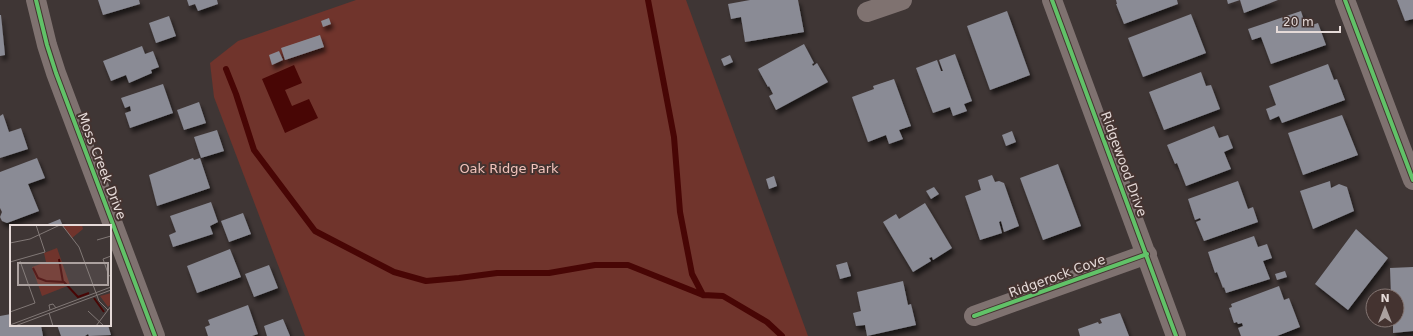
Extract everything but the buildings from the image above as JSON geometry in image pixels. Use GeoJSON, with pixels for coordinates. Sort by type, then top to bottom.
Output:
{"type":"FeatureCollection","features":[{"type":"Feature","properties":{"kind":"street","name":"Moss Creek Drive"},"geometry":{"type":"LineString","coordinates":[[36,0],[47,45],[56,73],[155,336]]}},
{"type":"Feature","properties":{"kind":"street"},"geometry":{"type":"LineString","coordinates":[[867,12],[902,0]]}},
{"type":"Feature","properties":{"kind":"street","name":"Ridgewood Drive"},"geometry":{"type":"LineString","coordinates":[[1052,0],[1176,336]]}},
{"type":"Feature","properties":{"kind":"street"},"geometry":{"type":"LineString","coordinates":[[1345,0],[1413,180]]}},
{"type":"Feature","properties":{"kind":"street","name":"Ridgerock Cove"},"geometry":{"type":"LineString","coordinates":[[974,316],[1147,254]]}},
{"type":"Feature","properties":{"kind":"green space","name":"Oak Ridge Park"},"geometry":{"type":"Polygon","coordinates":[[[356,0],[686,0],[808,336],[305,336],[214,97],[210,63],[238,41],[356,0]]]}},
{"type":"Feature","properties":{"kind":"shaded area"},"geometry":{"type":"Polygon","coordinates":[[[294,65],[302,83],[285,90],[292,106],[309,99],[318,118],[285,133],[262,79],[294,65]]]}},
{"type":"Feature","properties":{"kind":"waterway"},"geometry":{"type":"LineString","coordinates":[[648,0],[674,137],[680,212],[692,274],[703,295]]}},
{"type":"Feature","properties":{"kind":"waterway"},"geometry":{"type":"LineString","coordinates":[[226,69],[236,94],[254,150],[315,231],[394,272],[426,281],[497,273],[549,273],[595,265],[628,265],[703,295],[723,296],[767,322],[782,336]]}},
{"type":"Feature","properties":{"kind":"cycle path"},"geometry":{"type":"LineString","coordinates":[[36,0],[47,45],[56,73],[155,336]]}},
{"type":"Feature","properties":{"kind":"cycle path"},"geometry":{"type":"LineString","coordinates":[[1052,0],[1176,336]]}},
{"type":"Feature","properties":{"kind":"cycle path"},"geometry":{"type":"LineString","coordinates":[[1345,0],[1413,180]]}},
{"type":"Feature","properties":{"kind":"cycle path"},"geometry":{"type":"LineString","coordinates":[[974,316],[1147,254]]}}]}
